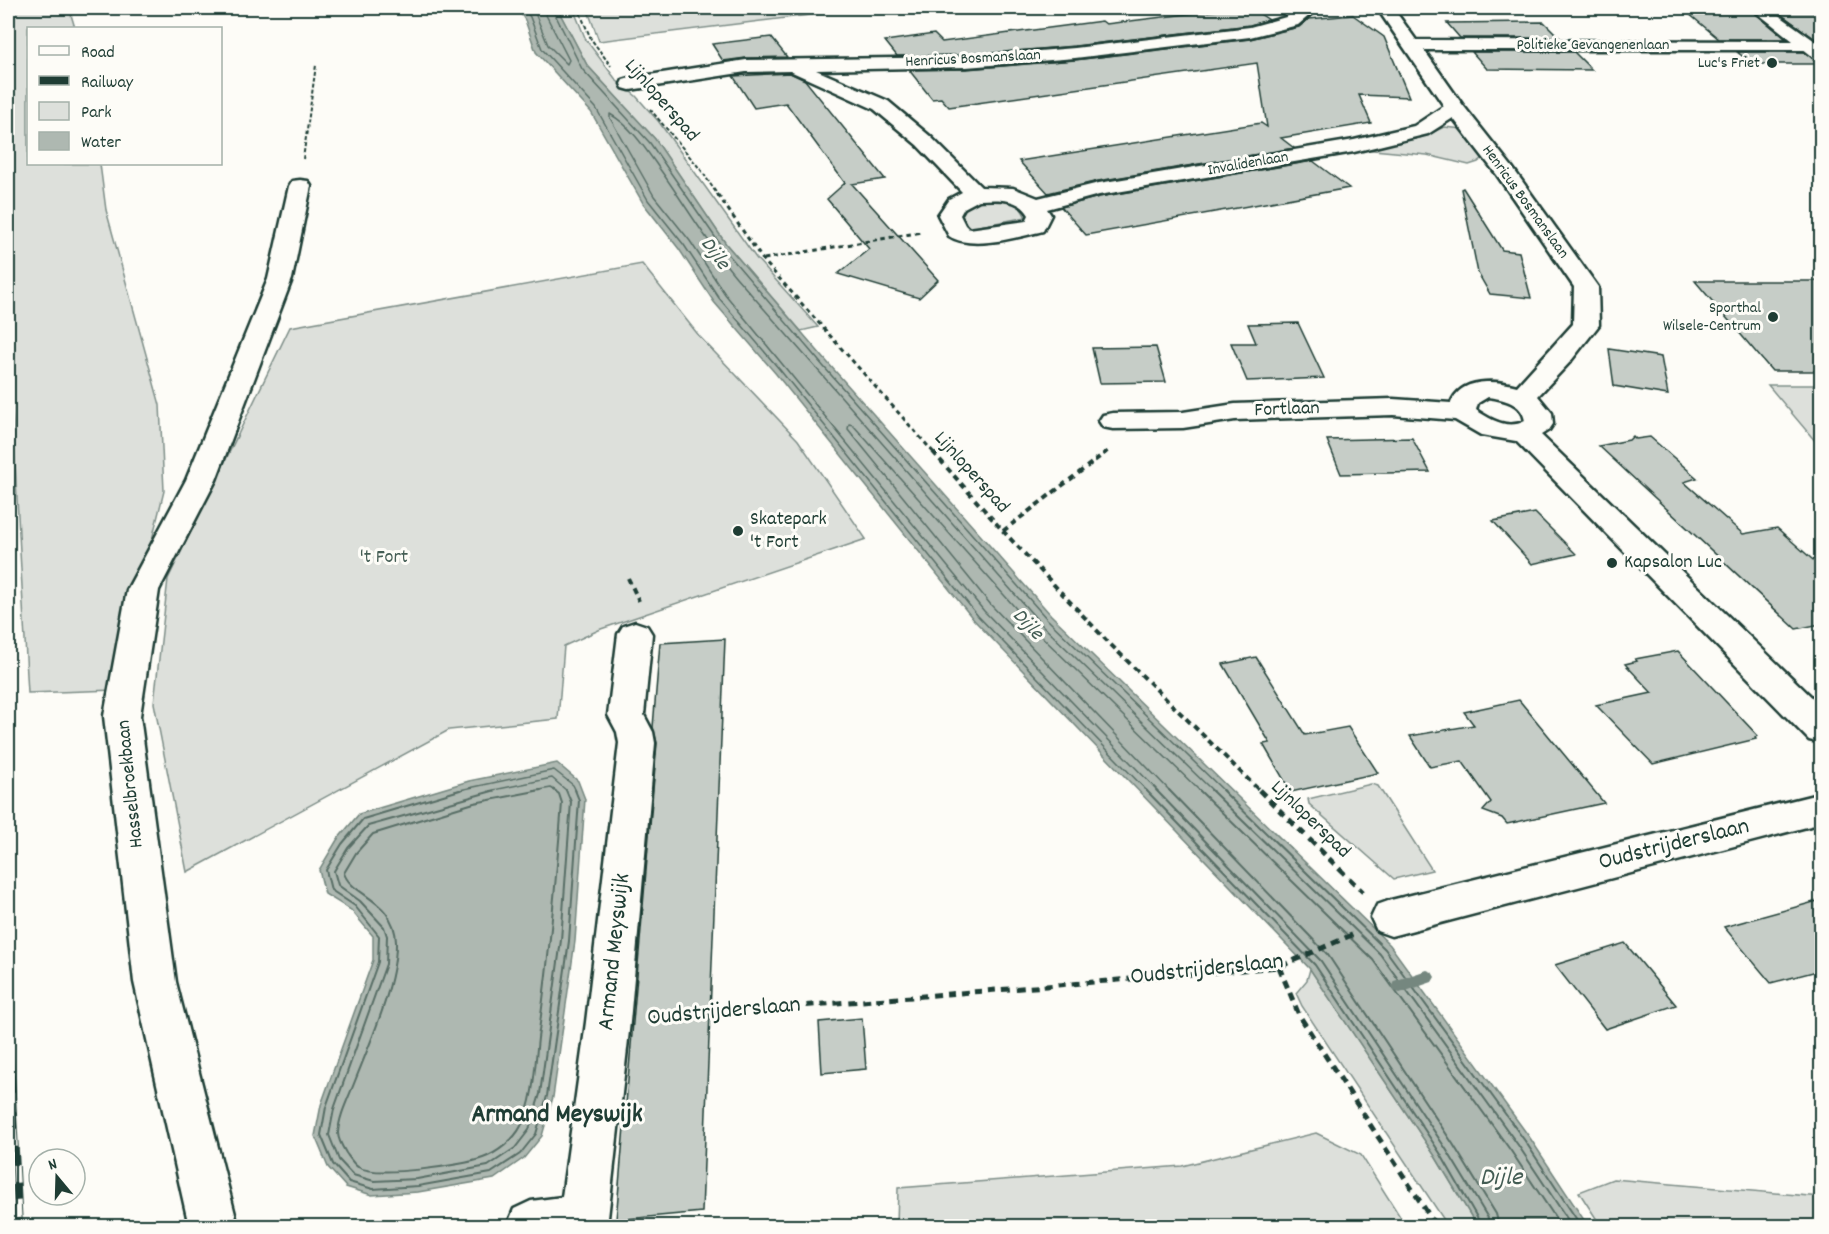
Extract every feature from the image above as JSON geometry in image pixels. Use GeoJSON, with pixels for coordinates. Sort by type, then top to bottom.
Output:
{"type":"FeatureCollection","features":[{"type":"Feature","properties":{"kind":"street","name":"Henricus Bosmanslaan"},"geometry":{"type":"LineString","coordinates":[[630,84],[746,66],[966,62],[1075,53],[1239,33],[1292,21],[1310,8]]}},
{"type":"Feature","properties":{"kind":"street","name":"Henricus Bosmanslaan"},"geometry":{"type":"LineString","coordinates":[[1385,8],[1455,108],[1505,171],[1586,287],[1586,325],[1561,356],[1522,397]]}},
{"type":"Feature","properties":{"kind":"street"},"geometry":{"type":"LineString","coordinates":[[1759,8],[1815,50]]}},
{"type":"Feature","properties":{"kind":"street","name":"Politieke Gevangenenlaan"},"geometry":{"type":"LineString","coordinates":[[1413,45],[1815,50]]}},
{"type":"Feature","properties":{"kind":"street"},"geometry":{"type":"LineString","coordinates":[[878,63],[881,105]]}},
{"type":"Feature","properties":{"kind":"street"},"geometry":{"type":"LineString","coordinates":[[788,64],[881,105],[924,141],[976,194]]}},
{"type":"Feature","properties":{"kind":"street","name":"Invalidenlaan"},"geometry":{"type":"LineString","coordinates":[[1035,205],[1099,189],[1354,146],[1421,130],[1455,108]]}},
{"type":"Feature","properties":{"kind":"street","name":"Hasselbroekbaan"},"geometry":{"type":"LineString","coordinates":[[213,1227],[155,982],[122,716],[143,590],[201,480],[280,279],[300,186]]}},
{"type":"Feature","properties":{"kind":"street"},"geometry":{"type":"LineString","coordinates":[[999,192],[1020,196],[1035,205],[1040,215],[1035,226],[976,236],[963,234],[953,227],[949,215],[952,207],[960,199],[976,194],[999,192]]}},
{"type":"Feature","properties":{"kind":"street"},"geometry":{"type":"LineString","coordinates":[[1498,390],[1522,397],[1539,410],[1541,418],[1539,424],[1523,432],[1504,432],[1485,428],[1462,412],[1462,401],[1474,391],[1498,390]]}},
{"type":"Feature","properties":{"kind":"street","name":"Fortlaan"},"geometry":{"type":"LineString","coordinates":[[1125,421],[1183,420],[1235,412],[1394,407],[1462,412]]}},
{"type":"Feature","properties":{"kind":"street"},"geometry":{"type":"LineString","coordinates":[[1523,432],[1821,730]]}},
{"type":"Feature","properties":{"kind":"street","name":"Armand Meyswijk"},"geometry":{"type":"LineString","coordinates":[[531,1227],[584,1218],[608,1022],[637,743],[636,735],[626,715],[635,634]]}},
{"type":"Feature","properties":{"kind":"street","name":"Oudstrijderslaan"},"geometry":{"type":"LineString","coordinates":[[1391,918],[1821,808]]}},
{"type":"Feature","properties":{"kind":"path","name":"Lijnloperspad"},"geometry":{"type":"LineString","coordinates":[[578,8],[591,39],[624,82],[630,84],[701,170],[763,260],[1003,531],[1117,650],[1391,918]]}},
{"type":"Feature","properties":{"kind":"path"},"geometry":{"type":"LineString","coordinates":[[300,186],[316,65]]}},
{"type":"Feature","properties":{"kind":"path"},"geometry":{"type":"LineString","coordinates":[[763,260],[953,227]]}},
{"type":"Feature","properties":{"kind":"path"},"geometry":{"type":"LineString","coordinates":[[1003,531],[1125,438],[1125,421]]}},
{"type":"Feature","properties":{"kind":"path","name":"Oudstrijderslaan"},"geometry":{"type":"LineString","coordinates":[[608,1022],[1279,967],[1391,918]]}},
{"type":"Feature","properties":{"kind":"path"},"geometry":{"type":"LineString","coordinates":[[1279,967],[1299,1015],[1436,1227]]}},
{"type":"Feature","properties":{"kind":"green space"},"geometry":{"type":"Polygon","coordinates":[[[8,8],[69,8],[75,27],[27,27],[27,165],[100,165],[106,210],[160,405],[164,491],[115,690],[28,693],[8,339],[8,8]]]}},
{"type":"Feature","properties":{"kind":"green space"},"geometry":{"type":"Polygon","coordinates":[[[557,8],[573,8],[586,40],[617,81],[636,96],[659,122],[756,258],[818,327],[801,331],[726,244],[655,139],[587,65],[557,8]]]}},
{"type":"Feature","properties":{"kind":"green space"},"geometry":{"type":"Polygon","coordinates":[[[587,8],[867,8],[599,41],[587,8]]]}},
{"type":"Feature","properties":{"kind":"green space"},"geometry":{"type":"Polygon","coordinates":[[[1444,127],[1463,129],[1483,158],[1469,165],[1427,155],[1362,149],[1420,138],[1444,127]]]}},
{"type":"Feature","properties":{"kind":"green space"},"geometry":{"type":"Polygon","coordinates":[[[978,201],[1000,201],[1019,205],[1026,217],[965,227],[959,215],[978,201]]]}},
{"type":"Feature","properties":{"kind":"green space","name":"'t Fort"},"geometry":{"type":"Polygon","coordinates":[[[642,264],[700,337],[798,440],[866,539],[601,629],[564,646],[558,719],[449,730],[187,872],[154,703],[168,579],[290,327],[642,264]]]}},
{"type":"Feature","properties":{"kind":"green space"},"geometry":{"type":"Polygon","coordinates":[[[1768,385],[1821,385],[1821,448],[1768,385]]]}},
{"type":"Feature","properties":{"kind":"green space"},"geometry":{"type":"Polygon","coordinates":[[[1371,784],[1378,786],[1432,870],[1394,879],[1309,804],[1308,799],[1371,784]]]}},
{"type":"Feature","properties":{"kind":"green space"},"geometry":{"type":"Polygon","coordinates":[[[1310,969],[1435,1156],[1477,1226],[1448,1226],[1302,1006],[1296,993],[1307,980],[1310,969]]]}},
{"type":"Feature","properties":{"kind":"green space"},"geometry":{"type":"Polygon","coordinates":[[[1316,1133],[1361,1155],[1406,1226],[897,1226],[898,1188],[1182,1166],[1316,1133]]]}},
{"type":"Feature","properties":{"kind":"green space"},"geometry":{"type":"Polygon","coordinates":[[[1613,1179],[1821,1197],[1821,1226],[1601,1226],[1579,1192],[1613,1179]]]}},
{"type":"Feature","properties":{"kind":"water","name":"Dijle"},"geometry":{"type":"Polygon","coordinates":[[[517,8],[557,8],[587,65],[655,139],[726,244],[1051,615],[1390,945],[1530,1138],[1588,1226],[1477,1226],[1435,1156],[1310,969],[974,620],[776,374],[714,302],[679,249],[643,203],[591,112],[536,52],[525,20],[517,8]]]}},
{"type":"Feature","properties":{"kind":"water"},"geometry":{"type":"Polygon","coordinates":[[[557,763],[578,781],[585,799],[575,941],[553,1097],[542,1136],[524,1158],[494,1179],[418,1192],[372,1195],[346,1187],[328,1167],[315,1136],[321,1105],[373,960],[373,936],[351,910],[325,894],[319,870],[337,840],[359,814],[469,781],[557,763]]]}},
{"type":"Feature","properties":{"kind":"building"},"geometry":{"type":"Polygon","coordinates":[[[1251,8],[1269,20],[1250,25],[1075,46],[966,55],[897,56],[885,41],[934,34],[942,42],[1102,21],[1106,24],[1251,8]]]}},
{"type":"Feature","properties":{"kind":"building"},"geometry":{"type":"Polygon","coordinates":[[[1682,8],[1749,8],[1786,39],[1719,39],[1682,8]]]}},
{"type":"Feature","properties":{"kind":"building"},"geometry":{"type":"Polygon","coordinates":[[[1772,8],[1821,8],[1821,43],[1772,8]]]}},
{"type":"Feature","properties":{"kind":"building"},"geometry":{"type":"Polygon","coordinates":[[[1353,15],[1384,37],[1409,97],[1359,95],[1371,123],[1281,138],[1294,148],[1098,181],[1048,193],[1019,161],[1261,123],[1267,127],[1257,63],[949,107],[941,98],[932,99],[909,70],[966,69],[1075,60],[1250,39],[1299,27],[1309,19],[1353,15]]]}},
{"type":"Feature","properties":{"kind":"building"},"geometry":{"type":"Polygon","coordinates":[[[1544,22],[1560,38],[1460,38],[1447,23],[1544,22]]]}},
{"type":"Feature","properties":{"kind":"building"},"geometry":{"type":"Polygon","coordinates":[[[771,37],[787,57],[723,61],[712,44],[771,37]]]}},
{"type":"Feature","properties":{"kind":"building"},"geometry":{"type":"Polygon","coordinates":[[[1472,52],[1574,52],[1592,70],[1487,69],[1472,52]]]}},
{"type":"Feature","properties":{"kind":"building"},"geometry":{"type":"Polygon","coordinates":[[[1737,52],[1804,52],[1821,64],[1753,64],[1737,52]]]}},
{"type":"Feature","properties":{"kind":"building"},"geometry":{"type":"Polygon","coordinates":[[[790,73],[805,80],[885,179],[852,184],[938,280],[919,298],[838,274],[869,249],[827,199],[845,183],[786,103],[754,108],[733,76],[790,73]]]}},
{"type":"Feature","properties":{"kind":"building"},"geometry":{"type":"Polygon","coordinates":[[[1313,161],[1349,188],[1086,235],[1061,207],[1099,197],[1313,161]]]}},
{"type":"Feature","properties":{"kind":"building"},"geometry":{"type":"Polygon","coordinates":[[[1463,188],[1502,250],[1519,252],[1531,298],[1490,294],[1478,273],[1461,189],[1463,188]]]}},
{"type":"Feature","properties":{"kind":"building","name":"Sporthal Wilsele-Centrum"},"geometry":{"type":"Polygon","coordinates":[[[1695,281],[1821,281],[1821,371],[1772,371],[1695,281]]]}},
{"type":"Feature","properties":{"kind":"building"},"geometry":{"type":"Polygon","coordinates":[[[1298,323],[1324,378],[1247,381],[1231,343],[1256,343],[1248,324],[1298,323]]]}},
{"type":"Feature","properties":{"kind":"building"},"geometry":{"type":"Polygon","coordinates":[[[1156,347],[1166,382],[1100,383],[1092,348],[1156,347]]]}},
{"type":"Feature","properties":{"kind":"building"},"geometry":{"type":"Polygon","coordinates":[[[1609,349],[1661,357],[1668,395],[1614,386],[1609,349]]]}},
{"type":"Feature","properties":{"kind":"building"},"geometry":{"type":"Polygon","coordinates":[[[1633,436],[1636,439],[1650,437],[1697,478],[1684,482],[1743,534],[1777,528],[1821,567],[1821,624],[1796,629],[1599,446],[1629,440],[1633,436]]]}},
{"type":"Feature","properties":{"kind":"building"},"geometry":{"type":"Polygon","coordinates":[[[1412,438],[1430,472],[1341,474],[1327,440],[1412,438]]]}},
{"type":"Feature","properties":{"kind":"building"},"geometry":{"type":"Polygon","coordinates":[[[1535,513],[1576,554],[1532,564],[1493,521],[1535,513]]]}},
{"type":"Feature","properties":{"kind":"building"},"geometry":{"type":"Polygon","coordinates":[[[725,639],[702,1212],[616,1220],[657,743],[653,727],[660,643],[725,639]]]}},
{"type":"Feature","properties":{"kind":"building"},"geometry":{"type":"Polygon","coordinates":[[[1678,651],[1758,736],[1755,737],[1756,739],[1653,764],[1596,705],[1652,693],[1625,664],[1637,661],[1635,659],[1678,651]]]}},
{"type":"Feature","properties":{"kind":"building"},"geometry":{"type":"Polygon","coordinates":[[[1256,657],[1305,735],[1348,727],[1378,773],[1291,792],[1263,744],[1270,743],[1223,664],[1256,657]]]}},
{"type":"Feature","properties":{"kind":"building"},"geometry":{"type":"Polygon","coordinates":[[[1519,700],[1604,803],[1507,824],[1502,818],[1483,811],[1491,802],[1462,761],[1430,767],[1410,736],[1474,725],[1464,712],[1519,700]]]}},
{"type":"Feature","properties":{"kind":"building"},"geometry":{"type":"Polygon","coordinates":[[[1821,900],[1821,970],[1771,983],[1724,927],[1821,900]]]}},
{"type":"Feature","properties":{"kind":"building"},"geometry":{"type":"Polygon","coordinates":[[[1625,943],[1676,1005],[1605,1029],[1555,965],[1625,943]]]}},
{"type":"Feature","properties":{"kind":"building"},"geometry":{"type":"Polygon","coordinates":[[[862,1018],[866,1069],[822,1073],[819,1022],[862,1018]]]}},
{"type":"Feature","properties":{"kind":"waterway"},"geometry":{"type":"LineString","coordinates":[[1400,986],[1427,977]]}},
{"type":"Feature","properties":{"kind":"railway"},"geometry":{"type":"LineString","coordinates":[[8,1021],[19,1226]]}},
{"type":"Feature","properties":{"kind":"place","name":"Luc's Friet"},"geometry":{"type":"Point","coordinates":[1772,63]}},
{"type":"Feature","properties":{"kind":"place","name":"Sporthal Wilsele-Centrum"},"geometry":{"type":"Point","coordinates":[1773,317]}},
{"type":"Feature","properties":{"kind":"place","name":"Skatepark 't Fort"},"geometry":{"type":"Point","coordinates":[738,531]}},
{"type":"Feature","properties":{"kind":"place","name":"Kapsalon Luc"},"geometry":{"type":"Point","coordinates":[1612,563]}},
{"type":"Feature","properties":{"kind":"district","name":"Armand Meyswijk"},"geometry":{"type":"Point","coordinates":[557,1115]}}]}
